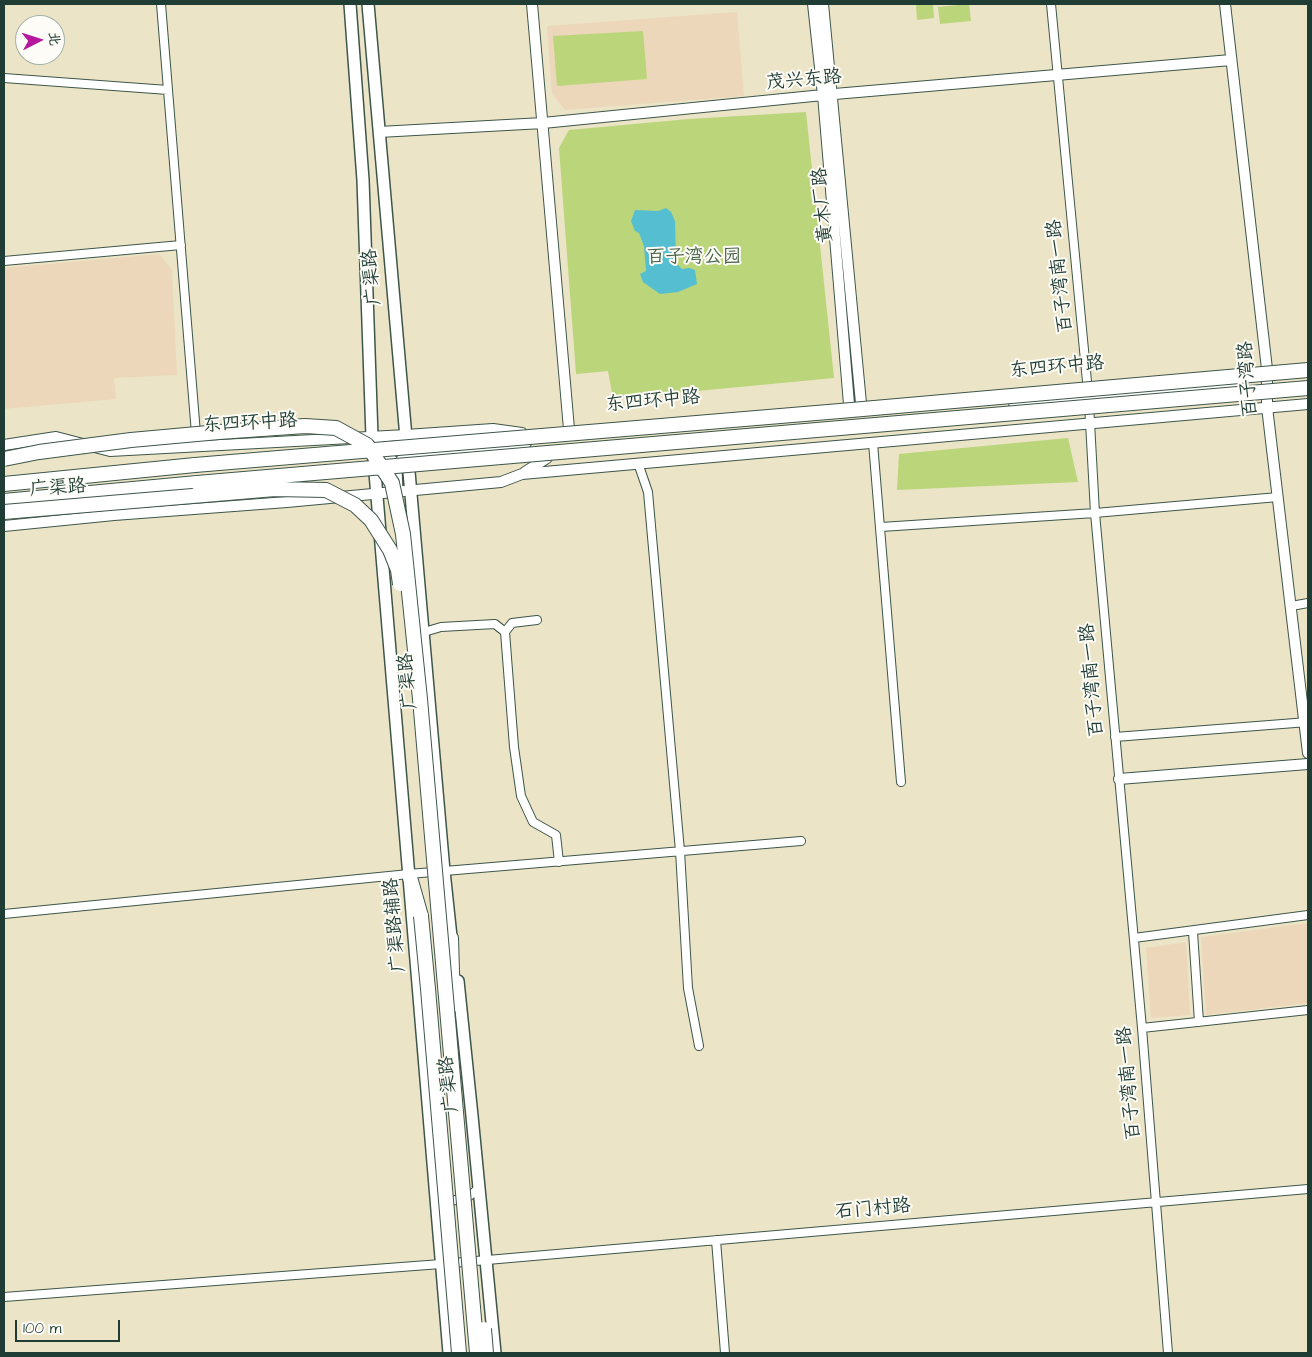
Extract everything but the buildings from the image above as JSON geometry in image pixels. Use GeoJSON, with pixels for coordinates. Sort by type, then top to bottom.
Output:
{"type":"FeatureCollection","features":[{"type":"Feature","properties":{"kind":"highway","name":"东四环中路"},"geometry":{"type":"LineString","coordinates":[[4,484],[195,465],[1308,370]]}},
{"type":"Feature","properties":{"kind":"highway","name":"东四环中路"},"geometry":{"type":"LineString","coordinates":[[4,500],[1308,390]]}},
{"type":"Feature","properties":{"kind":"highway","name":"广渠路"},"geometry":{"type":"LineString","coordinates":[[4,459],[39,452],[131,440],[304,426],[336,428],[367,444],[392,483],[403,534],[420,699],[476,1353]]}},
{"type":"Feature","properties":{"kind":"highway","name":"广渠路"},"geometry":{"type":"LineString","coordinates":[[4,512],[275,489],[326,490],[355,505],[371,520],[390,550],[398,570],[406,636],[468,1353]]}},
{"type":"Feature","properties":{"kind":"highway"},"geometry":{"type":"LineString","coordinates":[[409,874],[421,916],[459,1353]]}},
{"type":"Feature","properties":{"kind":"highway"},"geometry":{"type":"LineString","coordinates":[[452,938],[453,1005],[486,1353]]}},
{"type":"Feature","properties":{"kind":"main road","name":"广渠路"},"geometry":{"type":"LineString","coordinates":[[350,4],[363,180],[372,437],[378,493]]}},
{"type":"Feature","properties":{"kind":"main road","name":"广渠路"},"geometry":{"type":"LineString","coordinates":[[368,4],[444,871],[462,1014],[495,1353]]}},
{"type":"Feature","properties":{"kind":"main road"},"geometry":{"type":"LineString","coordinates":[[532,4],[569,429]]}},
{"type":"Feature","properties":{"kind":"main road"},"geometry":{"type":"LineString","coordinates":[[813,4],[827,96],[849,404]]}},
{"type":"Feature","properties":{"kind":"main road","name":"黄木厂路"},"geometry":{"type":"LineString","coordinates":[[823,4],[827,96],[861,403]]}},
{"type":"Feature","properties":{"kind":"main road","name":"百子湾路"},"geometry":{"type":"LineString","coordinates":[[1225,4],[1267,374],[1267,407],[1306,723],[1308,753]]}},
{"type":"Feature","properties":{"kind":"main road","name":"茂兴东路"},"geometry":{"type":"LineString","coordinates":[[379,132],[543,122],[1231,60]]}},
{"type":"Feature","properties":{"kind":"main road","name":"东四环中路"},"geometry":{"type":"LineString","coordinates":[[394,465],[408,457],[478,451],[545,440],[1180,391],[1308,366]]}},
{"type":"Feature","properties":{"kind":"main road","name":"东四环中路"},"geometry":{"type":"LineString","coordinates":[[4,445],[56,436],[110,451],[493,429],[517,433],[1088,384],[1267,374],[1308,375]]}},
{"type":"Feature","properties":{"kind":"main road","name":"东四环中路"},"geometry":{"type":"LineString","coordinates":[[374,466],[394,465],[410,470],[1267,396],[1308,390]]}},
{"type":"Feature","properties":{"kind":"main road"},"geometry":{"type":"LineString","coordinates":[[522,474],[1308,404]]}},
{"type":"Feature","properties":{"kind":"main road"},"geometry":{"type":"LineString","coordinates":[[517,433],[545,440]]}},
{"type":"Feature","properties":{"kind":"main road"},"geometry":{"type":"LineString","coordinates":[[372,437],[394,465],[409,613],[414,626],[424,632]]}},
{"type":"Feature","properties":{"kind":"main road"},"geometry":{"type":"LineString","coordinates":[[478,451],[479,464]]}},
{"type":"Feature","properties":{"kind":"main road"},"geometry":{"type":"LineString","coordinates":[[4,526],[501,482],[522,474],[547,458]]}},
{"type":"Feature","properties":{"kind":"main road","name":"广渠路辅路"},"geometry":{"type":"LineString","coordinates":[[378,493],[449,1353]]}},
{"type":"Feature","properties":{"kind":"main road"},"geometry":{"type":"LineString","coordinates":[[402,543],[409,565],[419,578]]}},
{"type":"Feature","properties":{"kind":"main road"},"geometry":{"type":"LineString","coordinates":[[1119,779],[1308,764]]}},
{"type":"Feature","properties":{"kind":"street"},"geometry":{"type":"LineString","coordinates":[[161,4],[197,446]]}},
{"type":"Feature","properties":{"kind":"street","name":"百子湾南一路"},"geometry":{"type":"LineString","coordinates":[[1051,4],[1088,384],[1095,512],[1142,1028],[1168,1353]]}},
{"type":"Feature","properties":{"kind":"street"},"geometry":{"type":"LineString","coordinates":[[4,78],[168,90]]}},
{"type":"Feature","properties":{"kind":"street"},"geometry":{"type":"LineString","coordinates":[[4,261],[181,245]]}},
{"type":"Feature","properties":{"kind":"street"},"geometry":{"type":"LineString","coordinates":[[873,443],[901,782]]}},
{"type":"Feature","properties":{"kind":"street"},"geometry":{"type":"LineString","coordinates":[[638,464],[648,492],[680,851],[688,988],[699,1046]]}},
{"type":"Feature","properties":{"kind":"street"},"geometry":{"type":"LineString","coordinates":[[881,527],[1278,497]]}},
{"type":"Feature","properties":{"kind":"street"},"geometry":{"type":"LineString","coordinates":[[1291,606],[1308,603]]}},
{"type":"Feature","properties":{"kind":"street"},"geometry":{"type":"LineString","coordinates":[[537,620],[512,623],[505,632],[514,748],[521,796],[533,822],[556,835],[559,862]]}},
{"type":"Feature","properties":{"kind":"street"},"geometry":{"type":"LineString","coordinates":[[424,632],[441,627],[495,624],[505,632]]}},
{"type":"Feature","properties":{"kind":"street"},"geometry":{"type":"LineString","coordinates":[[1115,737],[1306,723]]}},
{"type":"Feature","properties":{"kind":"street"},"geometry":{"type":"LineString","coordinates":[[4,914],[409,874],[801,841]]}},
{"type":"Feature","properties":{"kind":"street"},"geometry":{"type":"LineString","coordinates":[[1134,938],[1193,932],[1308,915]]}},
{"type":"Feature","properties":{"kind":"street"},"geometry":{"type":"LineString","coordinates":[[1193,932],[1199,1022]]}},
{"type":"Feature","properties":{"kind":"street"},"geometry":{"type":"LineString","coordinates":[[1142,1028],[1308,1010]]}},
{"type":"Feature","properties":{"kind":"street"},"geometry":{"type":"LineString","coordinates":[[434,1189],[441,1197],[450,1201],[467,1198],[479,1188]]}},
{"type":"Feature","properties":{"kind":"street","name":"石门村路"},"geometry":{"type":"LineString","coordinates":[[4,1297],[441,1264],[1308,1188]]}},
{"type":"Feature","properties":{"kind":"street"},"geometry":{"type":"LineString","coordinates":[[716,1240],[725,1353]]}},
{"type":"Feature","properties":{"kind":"street"},"geometry":{"type":"LineString","coordinates":[[448,1335],[459,1319],[468,1316],[479,1320],[492,1330]]}},
{"type":"Feature","properties":{"kind":"shaded area"},"geometry":{"type":"Polygon","coordinates":[[[737,12],[744,96],[565,110],[552,94],[547,26],[737,12]]]}},
{"type":"Feature","properties":{"kind":"shaded area"},"geometry":{"type":"Polygon","coordinates":[[[159,254],[172,270],[177,375],[114,378],[116,399],[4,409],[4,268],[159,254]]]}},
{"type":"Feature","properties":{"kind":"shaded area"},"geometry":{"type":"Polygon","coordinates":[[[1308,923],[1308,1003],[1206,1015],[1201,937],[1308,923]]]}},
{"type":"Feature","properties":{"kind":"shaded area"},"geometry":{"type":"Polygon","coordinates":[[[1186,942],[1190,1015],[1151,1018],[1146,948],[1186,942]]]}},
{"type":"Feature","properties":{"kind":"green space"},"geometry":{"type":"Polygon","coordinates":[[[916,4],[933,4],[934,18],[917,20],[916,4]]]}},
{"type":"Feature","properties":{"kind":"green space"},"geometry":{"type":"Polygon","coordinates":[[[969,4],[971,21],[940,24],[938,7],[969,4]]]}},
{"type":"Feature","properties":{"kind":"green space"},"geometry":{"type":"Polygon","coordinates":[[[643,31],[647,79],[557,86],[553,36],[643,31]]]}},
{"type":"Feature","properties":{"kind":"green space","name":"百子湾公园"},"geometry":{"type":"Polygon","coordinates":[[[806,112],[834,378],[613,399],[608,371],[576,374],[559,148],[569,130],[689,119],[806,112]]]}},
{"type":"Feature","properties":{"kind":"green space"},"geometry":{"type":"Polygon","coordinates":[[[1068,438],[1078,482],[897,490],[899,454],[1068,438]]]}},
{"type":"Feature","properties":{"kind":"water"},"geometry":{"type":"Polygon","coordinates":[[[666,208],[671,212],[675,221],[676,260],[678,265],[682,269],[689,268],[695,270],[697,284],[678,292],[660,294],[643,282],[640,274],[646,271],[644,246],[639,233],[635,231],[631,221],[635,210],[658,211],[666,208]]]}}]}
